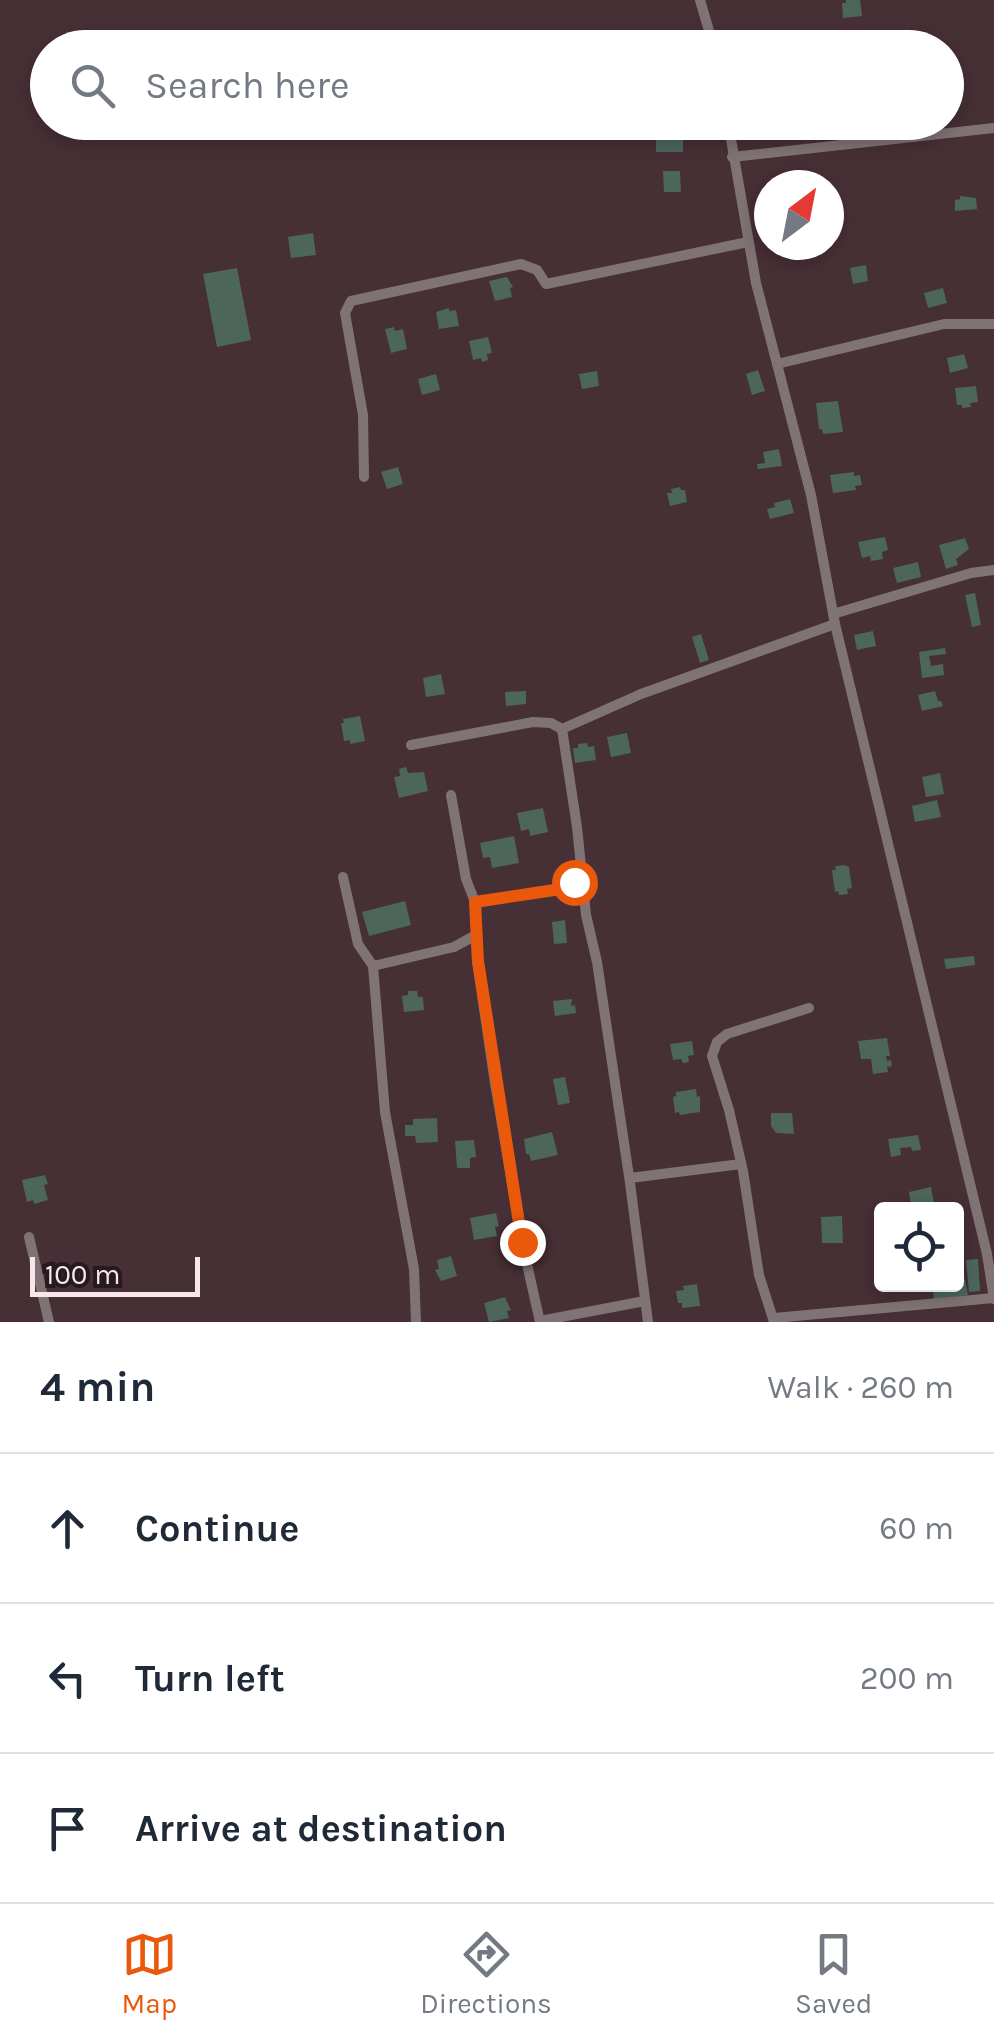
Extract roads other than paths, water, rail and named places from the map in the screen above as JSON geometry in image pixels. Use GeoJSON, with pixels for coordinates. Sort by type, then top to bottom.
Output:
{"type":"FeatureCollection","features":[{"type":"Feature","properties":{"kind":"street"},"geometry":{"type":"LineString","coordinates":[[700,0],[709,30]]}},
{"type":"Feature","properties":{"kind":"street"},"geometry":{"type":"LineString","coordinates":[[964,131],[994,128]]}},
{"type":"Feature","properties":{"kind":"street"},"geometry":{"type":"LineString","coordinates":[[730,140],[756,283],[811,495],[834,619],[991,1254],[994,1298],[774,1320],[759,1274],[729,1110],[712,1056],[717,1042],[728,1034],[809,1008]]}},
{"type":"Feature","properties":{"kind":"street"},"geometry":{"type":"LineString","coordinates":[[732,156],[882,140]]}},
{"type":"Feature","properties":{"kind":"street"},"geometry":{"type":"LineString","coordinates":[[364,476],[364,415],[346,313],[351,301],[521,264],[537,270],[546,284],[748,242]]}},
{"type":"Feature","properties":{"kind":"street"},"geometry":{"type":"LineString","coordinates":[[777,364],[944,324],[994,324]]}},
{"type":"Feature","properties":{"kind":"street"},"geometry":{"type":"LineString","coordinates":[[562,729],[834,619],[971,572],[994,570]]}},
{"type":"Feature","properties":{"kind":"street"},"geometry":{"type":"LineString","coordinates":[[411,745],[532,722],[551,723],[562,729]]}},
{"type":"Feature","properties":{"kind":"street"},"geometry":{"type":"LineString","coordinates":[[562,729],[648,1322]]}},
{"type":"Feature","properties":{"kind":"street"},"geometry":{"type":"LineString","coordinates":[[451,795],[466,878],[475,902],[478,961],[495,1083],[522,1242],[540,1321],[644,1302]]}},
{"type":"Feature","properties":{"kind":"street"},"geometry":{"type":"LineString","coordinates":[[475,902],[561,889],[582,875]]}},
{"type":"Feature","properties":{"kind":"street"},"geometry":{"type":"LineString","coordinates":[[343,877],[358,944],[373,966],[385,1112],[414,1269],[416,1322]]}},
{"type":"Feature","properties":{"kind":"street"},"geometry":{"type":"LineString","coordinates":[[373,966],[454,946],[476,935]]}},
{"type":"Feature","properties":{"kind":"street"},"geometry":{"type":"LineString","coordinates":[[630,1178],[741,1164]]}},
{"type":"Feature","properties":{"kind":"street"},"geometry":{"type":"LineString","coordinates":[[30,1237],[49,1322]]}}]}
